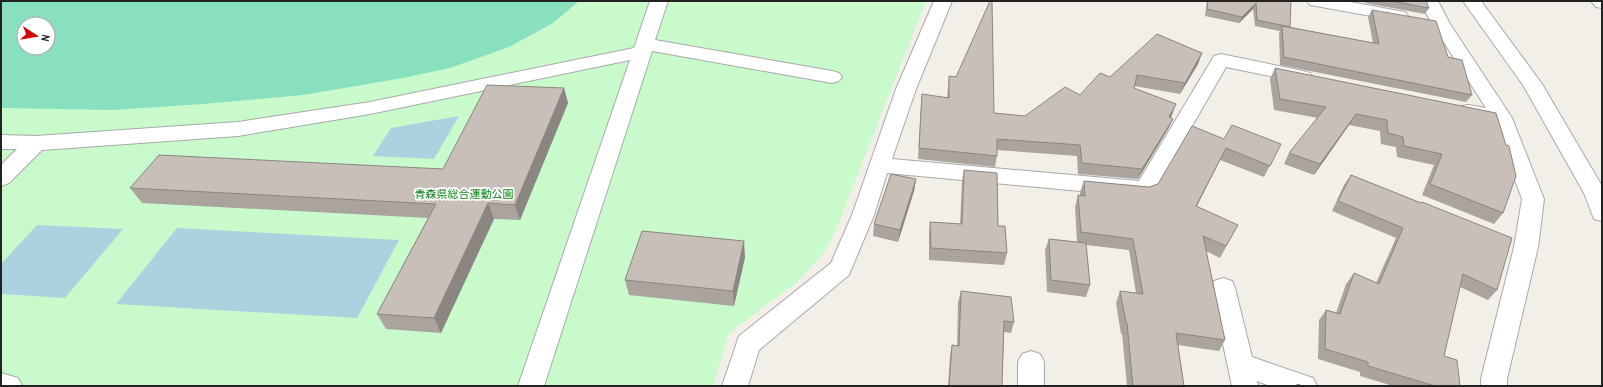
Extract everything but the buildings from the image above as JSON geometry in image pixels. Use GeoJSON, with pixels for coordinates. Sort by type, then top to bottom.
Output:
{"type":"FeatureCollection","features":[{"type":"Feature","properties":{"kind":"street"},"geometry":{"type":"LineString","coordinates":[[531,386],[659,1]]}},
{"type":"Feature","properties":{"kind":"street"},"geometry":{"type":"LineString","coordinates":[[735,386],[748,344],[841,269],[863,216],[879,165],[906,89],[943,1]]}},
{"type":"Feature","properties":{"kind":"street"},"geometry":{"type":"LineString","coordinates":[[1316,1],[1441,24]]}},
{"type":"Feature","properties":{"kind":"street"},"geometry":{"type":"LineString","coordinates":[[1429,1],[1441,24],[1502,118],[1533,199],[1526,247],[1494,380],[1494,386]]}},
{"type":"Feature","properties":{"kind":"street"},"geometry":{"type":"LineString","coordinates":[[1472,1],[1532,84],[1595,193],[1602,214]]}},
{"type":"Feature","properties":{"kind":"street"},"geometry":{"type":"LineString","coordinates":[[1,142],[36,143],[238,129],[370,108],[644,48],[832,77]]}},
{"type":"Feature","properties":{"kind":"street"},"geometry":{"type":"LineString","coordinates":[[879,165],[1145,188],[1221,60],[1323,81]]}},
{"type":"Feature","properties":{"kind":"street"},"geometry":{"type":"LineString","coordinates":[[1447,106],[1502,118]]}},
{"type":"Feature","properties":{"kind":"street"},"geometry":{"type":"LineString","coordinates":[[1,178],[36,143]]}},
{"type":"Feature","properties":{"kind":"street"},"geometry":{"type":"LineString","coordinates":[[1505,238],[1526,247]]}},
{"type":"Feature","properties":{"kind":"street"},"geometry":{"type":"LineString","coordinates":[[1223,288],[1242,375],[1304,386]]}},
{"type":"Feature","properties":{"kind":"street"},"geometry":{"type":"LineString","coordinates":[[1,385],[9,386]]}},
{"type":"Feature","properties":{"kind":"green space","name":"青森県総合運動公園"},"geometry":{"type":"Polygon","coordinates":[[[1,1],[926,1],[836,230],[824,253],[796,283],[729,333],[713,386],[1,386],[1,1]]]}},
{"type":"Feature","properties":{"kind":"green space"},"geometry":{"type":"Polygon","coordinates":[[[1,1],[579,1],[553,23],[509,47],[450,68],[403,78],[303,95],[112,110],[1,108],[1,1]]]}},
{"type":"Feature","properties":{"kind":"water"},"geometry":{"type":"Polygon","coordinates":[[[459,116],[434,159],[373,156],[391,128],[459,116]]]}},
{"type":"Feature","properties":{"kind":"water"},"geometry":{"type":"Polygon","coordinates":[[[37,225],[123,229],[65,298],[1,294],[1,264],[37,225]]]}},
{"type":"Feature","properties":{"kind":"water"},"geometry":{"type":"Polygon","coordinates":[[[177,228],[399,240],[357,318],[116,304],[177,228]]]}}]}
